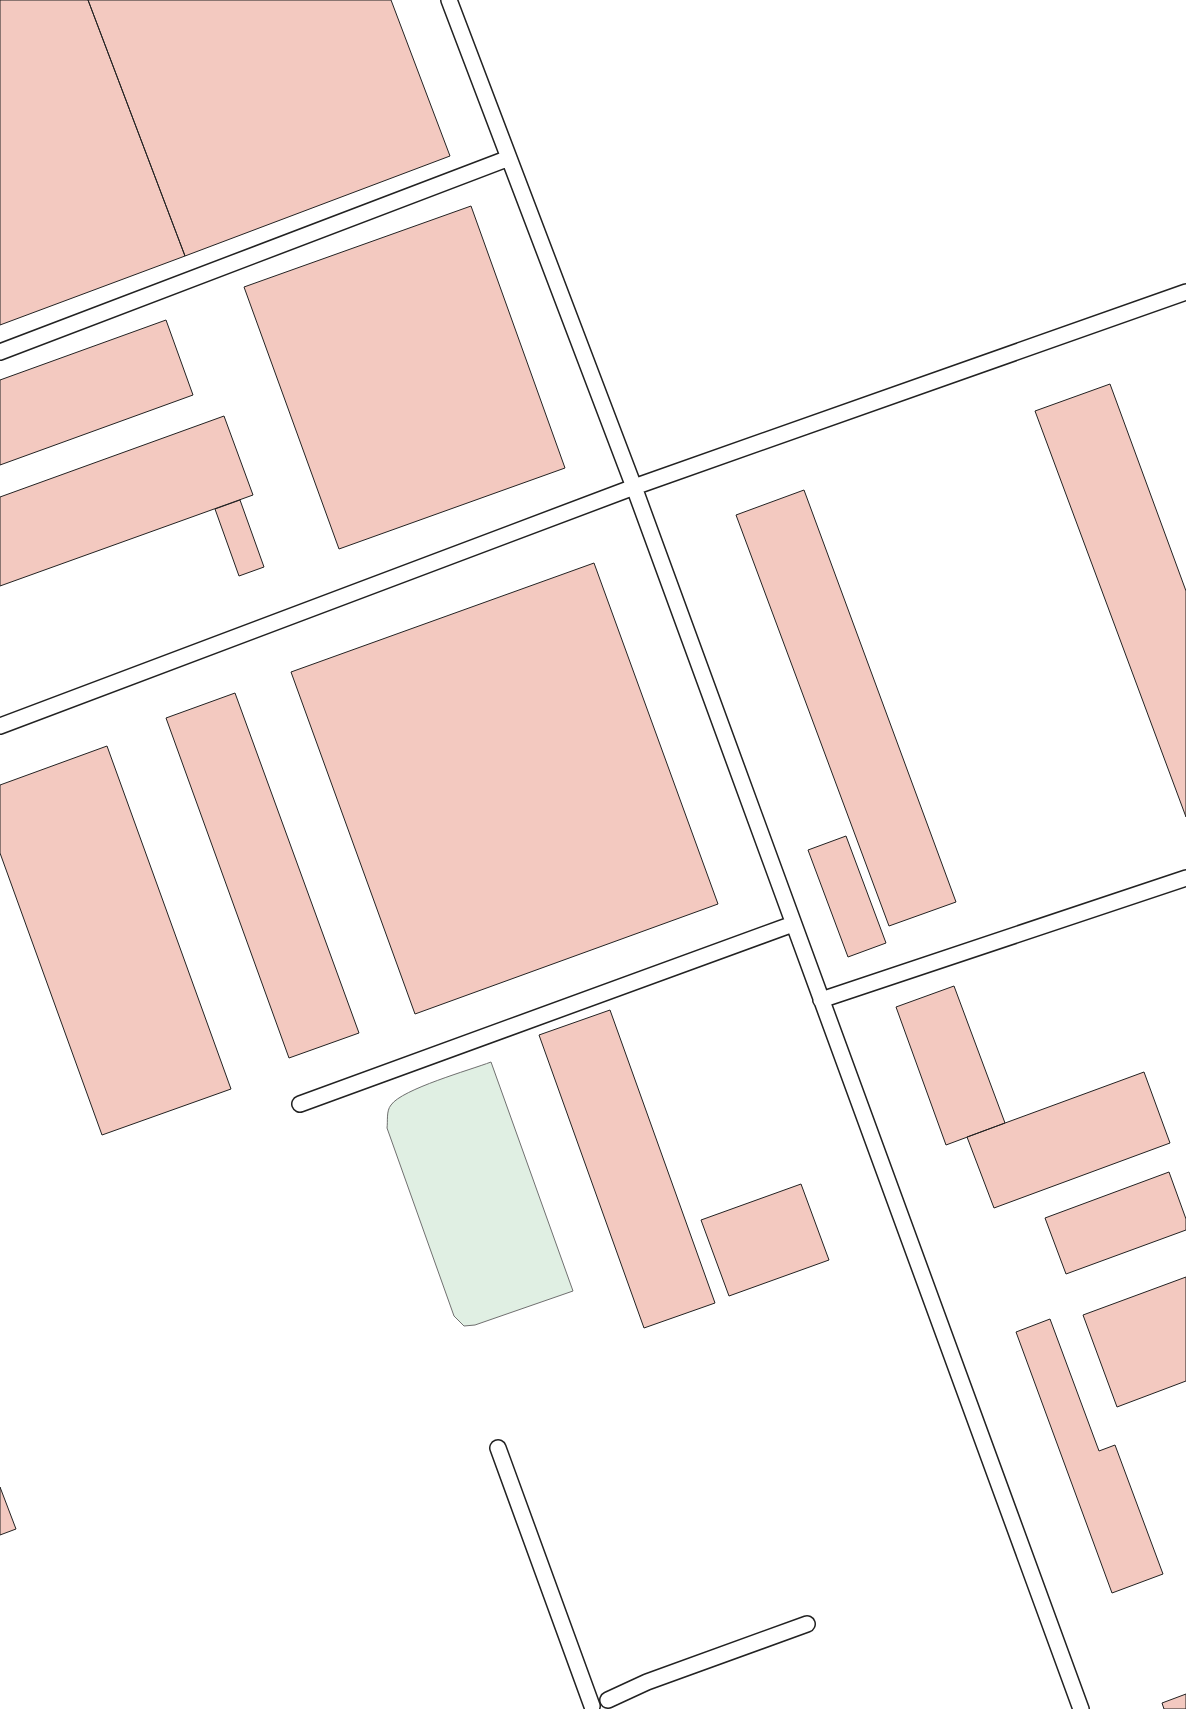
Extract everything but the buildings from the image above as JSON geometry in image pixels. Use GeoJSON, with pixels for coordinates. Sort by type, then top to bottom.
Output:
{"type":"FeatureCollection","features":[{"type":"Feature","properties":{"kind":"lane"},"geometry":{"type":"LineString","coordinates":[[449,0],[634,487],[1081,1709]]}},
{"type":"Feature","properties":{"kind":"lane"},"geometry":{"type":"LineString","coordinates":[[0,352],[509,158]]}},
{"type":"Feature","properties":{"kind":"lane"},"geometry":{"type":"LineString","coordinates":[[0,726],[634,487],[1186,292]]}},
{"type":"Feature","properties":{"kind":"lane"},"geometry":{"type":"LineString","coordinates":[[821,1000],[1186,878]]}},
{"type":"Feature","properties":{"kind":"lane"},"geometry":{"type":"LineString","coordinates":[[300,1104],[793,924]]}},
{"type":"Feature","properties":{"kind":"lane"},"geometry":{"type":"LineString","coordinates":[[498,1448],[588,1708],[609,1705],[647,1682],[807,1624]]}},
{"type":"Feature","properties":{"kind":"green space"},"geometry":{"type":"Polygon","coordinates":[[[491,1062],[573,1291],[475,1325],[464,1326],[454,1316],[387,1128],[388,1113],[389,1107],[398,1099],[422,1086],[491,1062]]]}}]}
